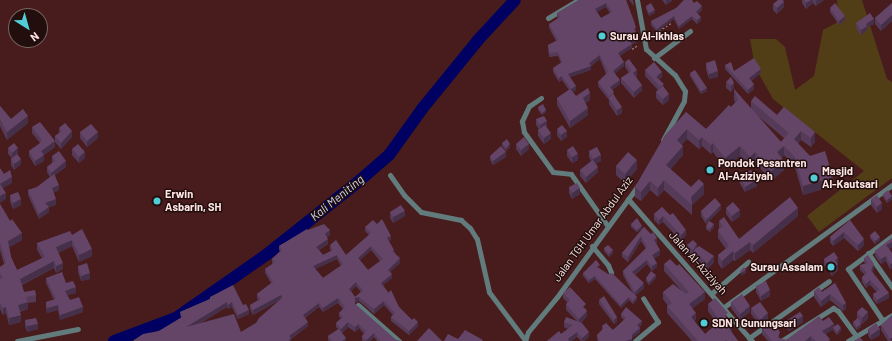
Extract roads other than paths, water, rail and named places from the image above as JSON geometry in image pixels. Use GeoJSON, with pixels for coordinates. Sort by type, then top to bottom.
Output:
{"type":"FeatureCollection","features":[{"type":"Feature","properties":{"kind":"street"},"geometry":{"type":"LineString","coordinates":[[548,18],[578,0]]}},
{"type":"Feature","properties":{"kind":"street"},"geometry":{"type":"LineString","coordinates":[[636,0],[643,42],[654,58],[681,82],[685,94],[658,148]]}},
{"type":"Feature","properties":{"kind":"street"},"geometry":{"type":"LineString","coordinates":[[654,58],[690,31]]}},
{"type":"Feature","properties":{"kind":"street"},"geometry":{"type":"LineString","coordinates":[[542,98],[529,106],[521,123],[524,132],[553,172],[571,174],[607,225]]}},
{"type":"Feature","properties":{"kind":"street"},"geometry":{"type":"LineString","coordinates":[[390,175],[404,195],[421,212],[461,220],[470,228],[477,240],[489,292],[525,340]]}},
{"type":"Feature","properties":{"kind":"street","name":"Jalan TGH Umar Abdul Aziz"},"geometry":{"type":"LineString","coordinates":[[525,340],[529,330],[628,199],[643,176]]}},
{"type":"Feature","properties":{"kind":"street"},"geometry":{"type":"LineString","coordinates":[[724,308],[892,185]]}},
{"type":"Feature","properties":{"kind":"street","name":"Jalan Al-Aziziyah"},"geometry":{"type":"LineString","coordinates":[[628,199],[712,293],[750,339]]}},
{"type":"Feature","properties":{"kind":"street"},"geometry":{"type":"LineString","coordinates":[[883,321],[849,272],[850,265],[892,238]]}},
{"type":"Feature","properties":{"kind":"street"},"geometry":{"type":"LineString","coordinates":[[592,246],[608,265],[611,272]]}},
{"type":"Feature","properties":{"kind":"street"},"geometry":{"type":"LineString","coordinates":[[868,253],[892,287]]}},
{"type":"Feature","properties":{"kind":"street"},"geometry":{"type":"LineString","coordinates":[[712,293],[748,262]]}},
{"type":"Feature","properties":{"kind":"street"},"geometry":{"type":"LineString","coordinates":[[750,339],[829,281]]}},
{"type":"Feature","properties":{"kind":"street"},"geometry":{"type":"LineString","coordinates":[[635,341],[658,322],[644,298]]}},
{"type":"Feature","properties":{"kind":"street"},"geometry":{"type":"LineString","coordinates":[[358,305],[399,341]]}},
{"type":"Feature","properties":{"kind":"street"},"geometry":{"type":"LineString","coordinates":[[781,341],[833,308],[838,311],[856,336]]}},
{"type":"Feature","properties":{"kind":"street"},"geometry":{"type":"LineString","coordinates":[[848,341],[892,315]]}},
{"type":"Feature","properties":{"kind":"street"},"geometry":{"type":"LineString","coordinates":[[17,341],[78,329]]}},
{"type":"Feature","properties":{"kind":"waterway","name":"Kali Meniting"},"geometry":{"type":"LineString","coordinates":[[114,341],[176,318],[266,255],[358,182],[389,155],[422,109],[478,40],[515,0]]}},
{"type":"Feature","properties":{"kind":"place","name":"Surau Al-Ikhlas"},"geometry":{"type":"Point","coordinates":[602,36]}},
{"type":"Feature","properties":{"kind":"place","name":"Pondok Pesantren Al-Aziziyah"},"geometry":{"type":"Point","coordinates":[710,170]}},
{"type":"Feature","properties":{"kind":"place","name":"Masjid Al-Kautsari"},"geometry":{"type":"Point","coordinates":[814,178]}},
{"type":"Feature","properties":{"kind":"place","name":"Erwin Asbarin, SH"},"geometry":{"type":"Point","coordinates":[157,201]}},
{"type":"Feature","properties":{"kind":"place","name":"Surau Assalam"},"geometry":{"type":"Point","coordinates":[831,267]}},
{"type":"Feature","properties":{"kind":"place","name":"SDN 1 Gunungsari"},"geometry":{"type":"Point","coordinates":[704,323]}}]}
